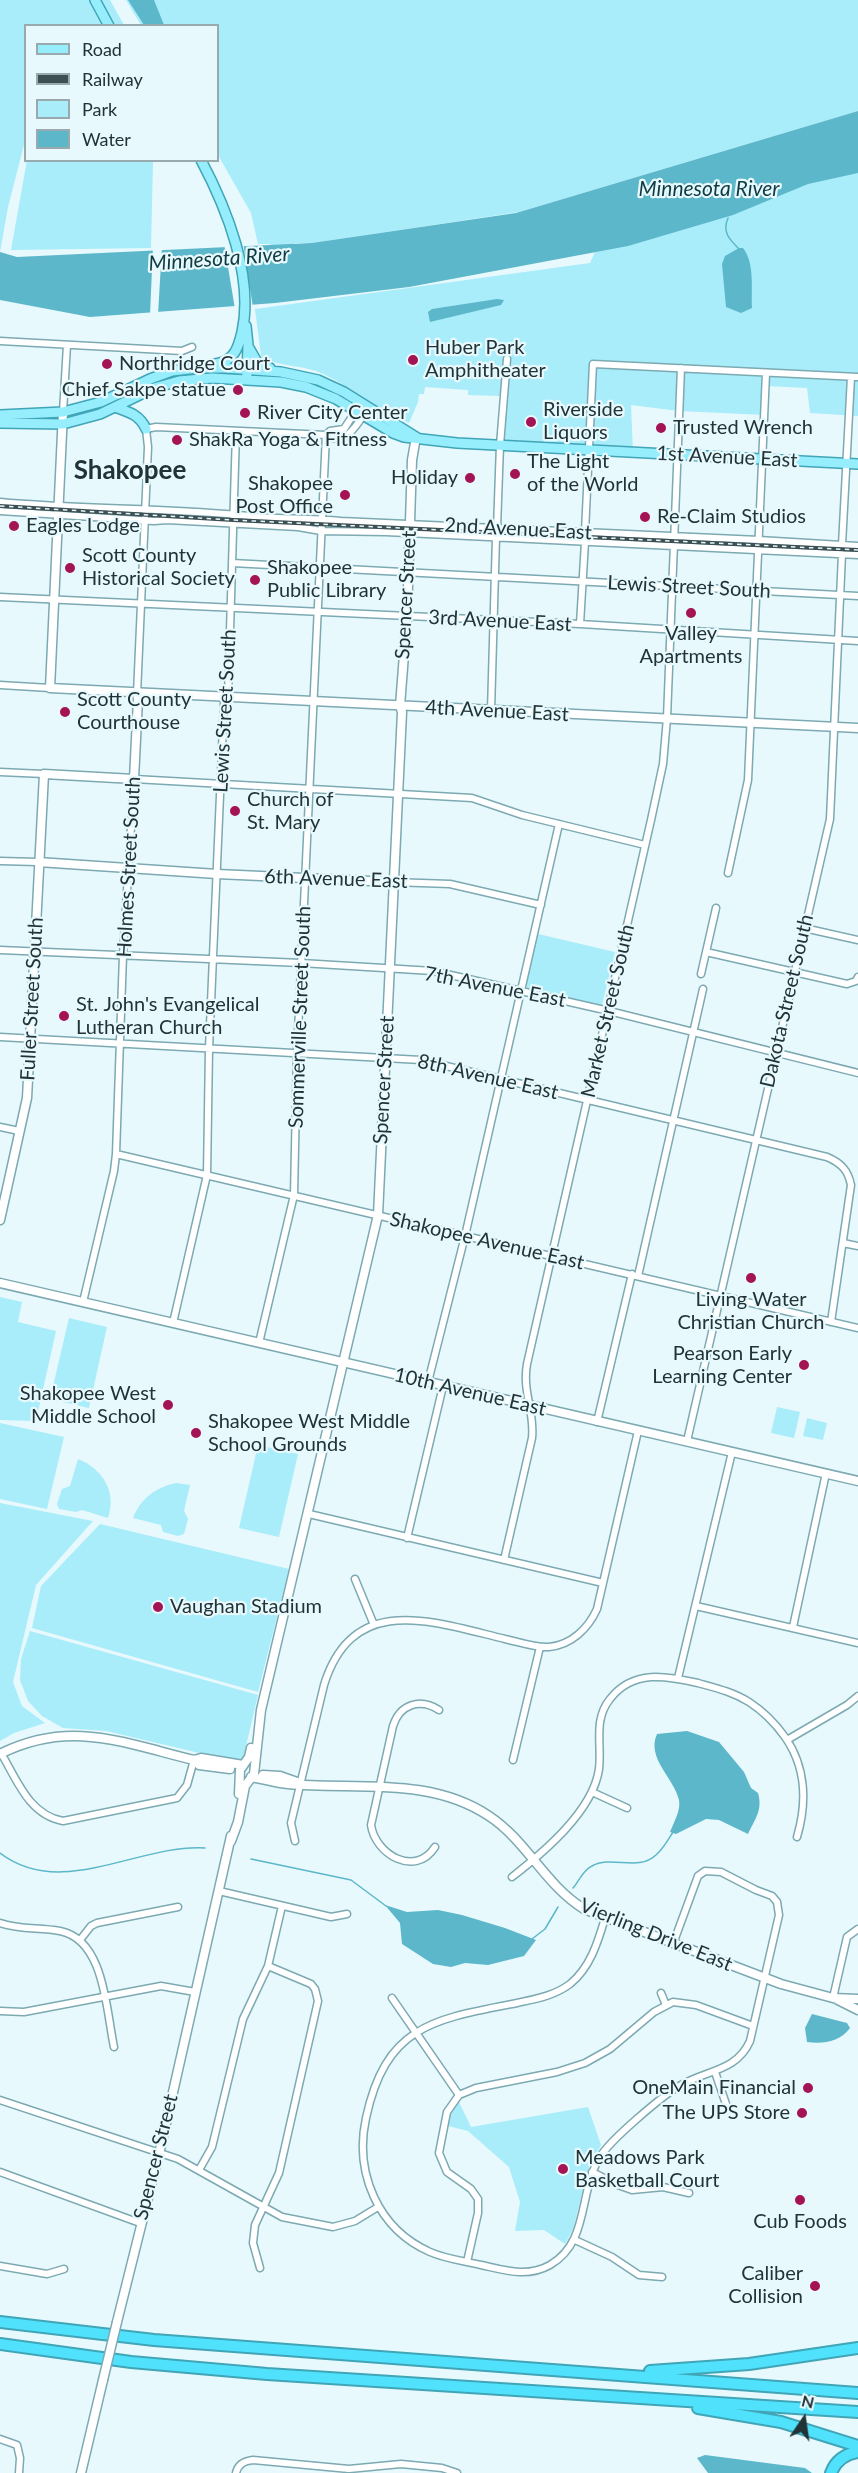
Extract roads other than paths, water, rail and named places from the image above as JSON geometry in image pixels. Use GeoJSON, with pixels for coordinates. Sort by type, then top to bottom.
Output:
{"type":"FeatureCollection","features":[{"type":"Feature","properties":{"kind":"highway"},"geometry":{"type":"LineString","coordinates":[[0,2322],[154,2340],[858,2394]]}},
{"type":"Feature","properties":{"kind":"highway"},"geometry":{"type":"LineString","coordinates":[[0,2344],[131,2362],[256,2373],[858,2412]]}},
{"type":"Feature","properties":{"kind":"highway"},"geometry":{"type":"LineString","coordinates":[[607,2373],[749,2364],[858,2348]]}},
{"type":"Feature","properties":{"kind":"highway"},"geometry":{"type":"LineString","coordinates":[[591,2395],[721,2411],[771,2421],[858,2446]]}},
{"type":"Feature","properties":{"kind":"highway"},"geometry":{"type":"LineString","coordinates":[[831,2473],[844,2456],[858,2451]]}},
{"type":"Feature","properties":{"kind":"main road"},"geometry":{"type":"LineString","coordinates":[[95,0],[109,24]]}},
{"type":"Feature","properties":{"kind":"main road"},"geometry":{"type":"LineString","coordinates":[[202,162],[225,211],[234,240],[244,294],[243,380]]}},
{"type":"Feature","properties":{"kind":"main road"},"geometry":{"type":"LineString","coordinates":[[244,326],[254,359],[261,365],[281,372]]}},
{"type":"Feature","properties":{"kind":"main road"},"geometry":{"type":"LineString","coordinates":[[185,369],[222,363],[235,354],[244,326]]}},
{"type":"Feature","properties":{"kind":"main road"},"geometry":{"type":"LineString","coordinates":[[244,365],[248,345]]}},
{"type":"Feature","properties":{"kind":"main road","name":"1st Avenue East"},"geometry":{"type":"LineString","coordinates":[[0,415],[63,412],[97,403],[150,379],[185,369],[244,365],[318,380],[362,410]]}},
{"type":"Feature","properties":{"kind":"main road","name":"1st Avenue East"},"geometry":{"type":"LineString","coordinates":[[0,423],[63,424],[85,419],[116,407],[154,388],[179,381],[204,378],[281,382],[306,387],[362,410],[416,437],[444,442],[858,464]]}},
{"type":"Feature","properties":{"kind":"main road"},"geometry":{"type":"LineString","coordinates":[[116,407],[133,413],[143,422],[146,429]]}},
{"type":"Feature","properties":{"kind":"street"},"geometry":{"type":"LineString","coordinates":[[0,341],[182,351],[192,347]]}},
{"type":"Feature","properties":{"kind":"street"},"geometry":{"type":"LineString","coordinates":[[0,685],[50,688],[67,345]]}},
{"type":"Feature","properties":{"kind":"street"},"geometry":{"type":"LineString","coordinates":[[497,528],[500,445],[507,359]]}},
{"type":"Feature","properties":{"kind":"street"},"geometry":{"type":"LineString","coordinates":[[585,532],[593,364],[681,368],[854,377],[846,463],[842,545]]}},
{"type":"Feature","properties":{"kind":"street","name":"Market Street South"},"geometry":{"type":"LineString","coordinates":[[504,1560],[532,1438],[525,1374],[609,1011],[663,764],[667,718],[681,368]]}},
{"type":"Feature","properties":{"kind":"street"},"geometry":{"type":"LineString","coordinates":[[728,873],[748,780],[766,373]]}},
{"type":"Feature","properties":{"kind":"street"},"geometry":{"type":"LineString","coordinates":[[146,429],[156,427],[326,435],[331,438],[345,436],[352,431],[362,410]]}},
{"type":"Feature","properties":{"kind":"street","name":"Holmes Street South"},"geometry":{"type":"LineString","coordinates":[[83,1302],[116,1154],[123,955],[138,699],[148,447],[146,429]]}},
{"type":"Feature","properties":{"kind":"street","name":"Lewis Street South"},"geometry":{"type":"LineString","coordinates":[[173,1323],[207,1175],[209,1049],[224,703],[228,697],[236,432]]}},
{"type":"Feature","properties":{"kind":"street","name":"Sommerville Street South"},"geometry":{"type":"LineString","coordinates":[[259,1343],[294,1195],[297,1053],[326,435]]}},
{"type":"Feature","properties":{"kind":"street","name":"Spencer Street"},"geometry":{"type":"LineString","coordinates":[[231,1842],[238,1822],[245,1786],[253,1774],[261,1710],[345,1363],[378,1215],[392,882],[402,712],[400,706],[407,616],[412,460],[416,437]]}},
{"type":"Feature","properties":{"kind":"street","name":"2nd Avenue East"},"geometry":{"type":"LineString","coordinates":[[0,502],[101,509],[234,513],[262,517],[321,518],[350,522],[410,523],[858,546]]}},
{"type":"Feature","properties":{"kind":"street","name":"2nd Avenue East"},"geometry":{"type":"LineString","coordinates":[[0,511],[58,516],[167,519],[233,525],[298,527],[321,531],[351,530],[409,535],[496,537],[674,548],[858,555]]}},
{"type":"Feature","properties":{"kind":"street"},"geometry":{"type":"LineString","coordinates":[[491,711],[496,537]]}},
{"type":"Feature","properties":{"kind":"street"},"geometry":{"type":"LineString","coordinates":[[580,624],[585,542]]}},
{"type":"Feature","properties":{"kind":"street","name":"Dakota Street South"},"geometry":{"type":"LineString","coordinates":[[687,1441],[830,819],[836,727],[837,640],[842,554]]}},
{"type":"Feature","properties":{"kind":"street","name":"Lewis Street South"},"geometry":{"type":"LineString","coordinates":[[232,563],[858,596]]}},
{"type":"Feature","properties":{"kind":"street","name":"3rd Avenue East"},"geometry":{"type":"LineString","coordinates":[[0,597],[494,622],[580,624],[858,641]]}},
{"type":"Feature","properties":{"kind":"street","name":"4th Avenue East"},"geometry":{"type":"LineString","coordinates":[[50,688],[858,728]]}},
{"type":"Feature","properties":{"kind":"street"},"geometry":{"type":"LineString","coordinates":[[0,772],[309,790],[397,792],[478,799],[511,812],[645,845]]}},
{"type":"Feature","properties":{"kind":"street","name":"Fuller Street South"},"geometry":{"type":"LineString","coordinates":[[0,1220],[27,1098],[44,774]]}},
{"type":"Feature","properties":{"kind":"street"},"geometry":{"type":"LineString","coordinates":[[428,1383],[465,1236],[559,824]]}},
{"type":"Feature","properties":{"kind":"street"},"geometry":{"type":"LineString","coordinates":[[0,861],[38,862]]}},
{"type":"Feature","properties":{"kind":"street","name":"6th Avenue East"},"geometry":{"type":"LineString","coordinates":[[38,862],[217,874],[450,884],[541,905]]}},
{"type":"Feature","properties":{"kind":"street"},"geometry":{"type":"LineString","coordinates":[[701,974],[716,908]]}},
{"type":"Feature","properties":{"kind":"street"},"geometry":{"type":"LineString","coordinates":[[804,928],[858,940]]}},
{"type":"Feature","properties":{"kind":"street","name":"7th Avenue East"},"geometry":{"type":"LineString","coordinates":[[0,950],[433,971],[609,1011],[858,1073]]}},
{"type":"Feature","properties":{"kind":"street"},"geometry":{"type":"LineString","coordinates":[[706,952],[847,984],[856,981],[858,976]]}},
{"type":"Feature","properties":{"kind":"street"},"geometry":{"type":"LineString","coordinates":[[597,1422],[635,1275],[702,989]]}},
{"type":"Feature","properties":{"kind":"street","name":"8th Avenue East"},"geometry":{"type":"LineString","coordinates":[[0,1037],[421,1060],[672,1119],[827,1157],[838,1162],[845,1169],[851,1185],[843,1243]]}},
{"type":"Feature","properties":{"kind":"street"},"geometry":{"type":"LineString","coordinates":[[0,1127],[19,1131]]}},
{"type":"Feature","properties":{"kind":"street","name":"Shakopee Avenue East"},"geometry":{"type":"LineString","coordinates":[[116,1154],[858,1328]]}},
{"type":"Feature","properties":{"kind":"street"},"geometry":{"type":"LineString","coordinates":[[831,1322],[843,1243],[858,1246]]}},
{"type":"Feature","properties":{"kind":"street","name":"10th Avenue East"},"geometry":{"type":"LineString","coordinates":[[0,1283],[858,1481]]}},
{"type":"Feature","properties":{"kind":"street"},"geometry":{"type":"LineString","coordinates":[[407,1538],[443,1386]]}},
{"type":"Feature","properties":{"kind":"street"},"geometry":{"type":"LineString","coordinates":[[295,1840],[291,1823],[324,1685],[332,1663],[350,1640],[374,1625],[391,1620],[412,1619],[540,1647],[562,1644],[584,1630],[597,1609],[638,1431]]}},
{"type":"Feature","properties":{"kind":"street"},"geometry":{"type":"LineString","coordinates":[[678,1678],[732,1452]]}},
{"type":"Feature","properties":{"kind":"street"},"geometry":{"type":"LineString","coordinates":[[793,1627],[826,1473]]}},
{"type":"Feature","properties":{"kind":"street"},"geometry":{"type":"LineString","coordinates":[[309,1514],[603,1583]]}},
{"type":"Feature","properties":{"kind":"street"},"geometry":{"type":"LineString","coordinates":[[355,1579],[374,1625]]}},
{"type":"Feature","properties":{"kind":"street"},"geometry":{"type":"LineString","coordinates":[[696,1606],[858,1643]]}},
{"type":"Feature","properties":{"kind":"street"},"geometry":{"type":"LineString","coordinates":[[513,1760],[540,1647]]}},
{"type":"Feature","properties":{"kind":"street"},"geometry":{"type":"LineString","coordinates":[[512,1876],[561,1833],[592,1792],[599,1768],[600,1721],[608,1701],[620,1688],[634,1680],[652,1676],[678,1678],[719,1689],[748,1702],[766,1715],[787,1740],[800,1770],[803,1791],[802,1817],[797,1837]]}},
{"type":"Feature","properties":{"kind":"street"},"geometry":{"type":"LineString","coordinates":[[787,1740],[847,1705],[858,1696]]}},
{"type":"Feature","properties":{"kind":"street"},"geometry":{"type":"LineString","coordinates":[[435,1847],[428,1857],[411,1862],[397,1860],[375,1840],[371,1825],[393,1726],[398,1714],[406,1707],[418,1703],[433,1706],[439,1710]]}},
{"type":"Feature","properties":{"kind":"street","name":"Spencer Street"},"geometry":{"type":"LineString","coordinates":[[81,2473],[140,2223],[159,2154],[231,1842],[242,1770],[249,1757],[256,1720],[261,1710]]}},
{"type":"Feature","properties":{"kind":"street"},"geometry":{"type":"LineString","coordinates":[[194,1760],[187,1785],[177,1798],[63,1821],[48,1817],[33,1806],[1,1754],[47,1737],[76,1735],[99,1737],[194,1760],[201,1758],[242,1770],[246,1779],[253,1774],[249,1765],[242,1770]]}},
{"type":"Feature","properties":{"kind":"street","name":"Vierling Drive East"},"geometry":{"type":"LineString","coordinates":[[253,1774],[290,1784],[430,1792],[469,1804],[501,1824],[563,1894],[584,1909],[764,1978],[833,1998],[858,2010]]}},
{"type":"Feature","properties":{"kind":"street"},"geometry":{"type":"LineString","coordinates":[[592,1792],[627,1808]]}},
{"type":"Feature","properties":{"kind":"street"},"geometry":{"type":"LineString","coordinates":[[605,1918],[585,1968],[562,1990],[541,1998],[456,2014],[427,2024],[415,2032],[382,2069],[366,2118],[363,2157],[367,2180],[378,2207],[393,2225],[415,2244],[433,2253],[506,2271],[532,2272],[557,2260],[574,2240],[592,2172],[610,2144],[670,2092],[726,2067],[742,2056],[750,2041],[779,1915],[779,1905],[775,1899],[721,1872],[705,1871],[698,1876],[673,1944]]}},
{"type":"Feature","properties":{"kind":"street"},"geometry":{"type":"LineString","coordinates":[[219,1891],[331,1917],[347,1914]]}},
{"type":"Feature","properties":{"kind":"street"},"geometry":{"type":"LineString","coordinates":[[80,1940],[91,1926],[97,1923],[178,1906]]}},
{"type":"Feature","properties":{"kind":"street"},"geometry":{"type":"LineString","coordinates":[[199,2170],[216,2136],[246,2009],[268,1966],[282,1906]]}},
{"type":"Feature","properties":{"kind":"street"},"geometry":{"type":"LineString","coordinates":[[0,1923],[23,1929],[59,1931],[80,1940],[98,1965],[114,2047]]}},
{"type":"Feature","properties":{"kind":"street"},"geometry":{"type":"LineString","coordinates":[[833,1998],[847,1937],[858,1929]]}},
{"type":"Feature","properties":{"kind":"street"},"geometry":{"type":"LineString","coordinates":[[260,2268],[254,2254],[253,2234],[279,2173],[318,2001],[311,1984],[268,1966]]}},
{"type":"Feature","properties":{"kind":"street"},"geometry":{"type":"LineString","coordinates":[[0,2012],[24,2012],[161,1986],[195,1992]]}},
{"type":"Feature","properties":{"kind":"street"},"geometry":{"type":"LineString","coordinates":[[661,1992],[666,2005]]}},
{"type":"Feature","properties":{"kind":"street"},"geometry":{"type":"LineString","coordinates":[[392,1998],[459,2095]]}},
{"type":"Feature","properties":{"kind":"street","name":"Vierling Drive East"},"geometry":{"type":"LineString","coordinates":[[833,1998],[858,1999]]}},
{"type":"Feature","properties":{"kind":"street"},"geometry":{"type":"LineString","coordinates":[[467,2262],[478,2213],[478,2199],[471,2189],[447,2172],[439,2153],[447,2112],[459,2095],[476,2088],[557,2072],[585,2063],[610,2049],[673,2002],[688,2003],[753,2026]]}},
{"type":"Feature","properties":{"kind":"street"},"geometry":{"type":"LineString","coordinates":[[715,2072],[726,2104]]}},
{"type":"Feature","properties":{"kind":"street"},"geometry":{"type":"LineString","coordinates":[[0,2101],[178,2159],[282,2217],[333,2228],[355,2221],[378,2207]]}},
{"type":"Feature","properties":{"kind":"street"},"geometry":{"type":"LineString","coordinates":[[0,2172],[140,2223]]}},
{"type":"Feature","properties":{"kind":"street"},"geometry":{"type":"LineString","coordinates":[[592,2172],[632,2190],[663,2187],[689,2193]]}},
{"type":"Feature","properties":{"kind":"street"},"geometry":{"type":"LineString","coordinates":[[574,2240],[612,2257],[639,2275],[662,2277]]}},
{"type":"Feature","properties":{"kind":"street"},"geometry":{"type":"LineString","coordinates":[[0,2266],[47,2274],[64,2269]]}},
{"type":"Feature","properties":{"kind":"street"},"geometry":{"type":"LineString","coordinates":[[0,2439],[17,2445],[20,2452],[19,2473]]}},
{"type":"Feature","properties":{"kind":"street"},"geometry":{"type":"LineString","coordinates":[[236,2473],[237,2467],[253,2460],[359,2469],[401,2464],[442,2468],[457,2473]]}},
{"type":"Feature","properties":{"kind":"water"},"geometry":{"type":"Polygon","coordinates":[[[128,0],[154,0],[164,24],[143,24],[128,0]]]}},
{"type":"Feature","properties":{"kind":"water","name":"Minnesota River"},"geometry":{"type":"Polygon","coordinates":[[[858,111],[858,173],[808,184],[733,215],[628,246],[409,287],[275,303],[90,317],[0,300],[0,252],[17,257],[312,243],[516,213],[858,111]]]}},
{"type":"Feature","properties":{"kind":"water"},"geometry":{"type":"Polygon","coordinates":[[[743,248],[747,254],[752,285],[752,308],[741,313],[726,307],[722,264],[725,256],[743,248]]]}},
{"type":"Feature","properties":{"kind":"water"},"geometry":{"type":"Polygon","coordinates":[[[497,299],[504,300],[501,305],[430,322],[428,312],[432,309],[497,299]]]}},
{"type":"Feature","properties":{"kind":"water"},"geometry":{"type":"Polygon","coordinates":[[[687,1731],[719,1742],[744,1772],[751,1788],[758,1793],[759,1809],[748,1834],[719,1820],[706,1819],[676,1834],[670,1832],[678,1812],[679,1800],[658,1760],[655,1743],[657,1734],[687,1731]]]}},
{"type":"Feature","properties":{"kind":"water"},"geometry":{"type":"Polygon","coordinates":[[[385,1905],[407,1912],[438,1910],[462,1915],[536,1940],[524,1956],[488,1965],[465,1963],[451,1967],[433,1964],[402,1944],[400,1923],[385,1905]]]}},
{"type":"Feature","properties":{"kind":"water"},"geometry":{"type":"Polygon","coordinates":[[[812,2014],[847,2023],[850,2028],[846,2033],[831,2041],[807,2042],[805,2028],[812,2014]]]}},
{"type":"Feature","properties":{"kind":"water"},"geometry":{"type":"Polygon","coordinates":[[[705,2455],[805,2468],[812,2473],[708,2473],[697,2458],[705,2455]]]}},
{"type":"Feature","properties":{"kind":"waterway"},"geometry":{"type":"LineString","coordinates":[[728,218],[727,235],[739,249]]}},
{"type":"Feature","properties":{"kind":"waterway"},"geometry":{"type":"LineString","coordinates":[[573,1888],[586,1870],[600,1863],[633,1863],[649,1860],[661,1850],[673,1832]]}},
{"type":"Feature","properties":{"kind":"waterway"},"geometry":{"type":"LineString","coordinates":[[0,1853],[24,1866],[49,1871],[74,1871],[179,1849],[205,1848]]}},
{"type":"Feature","properties":{"kind":"waterway"},"geometry":{"type":"LineString","coordinates":[[251,1859],[351,1880],[386,1906]]}},
{"type":"Feature","properties":{"kind":"waterway"},"geometry":{"type":"LineString","coordinates":[[532,1939],[545,1929],[558,1907]]}},
{"type":"Feature","properties":{"kind":"railway"},"geometry":{"type":"LineString","coordinates":[[0,506],[233,520],[858,550]]}},
{"type":"Feature","properties":{"kind":"place","name":"Huber Park Amphitheater"},"geometry":{"type":"Point","coordinates":[413,360]}},
{"type":"Feature","properties":{"kind":"place","name":"Northridge Court"},"geometry":{"type":"Point","coordinates":[107,364]}},
{"type":"Feature","properties":{"kind":"place","name":"Chief Sakpe statue"},"geometry":{"type":"Point","coordinates":[238,390]}},
{"type":"Feature","properties":{"kind":"place","name":"River City Center"},"geometry":{"type":"Point","coordinates":[245,413]}},
{"type":"Feature","properties":{"kind":"place","name":"Riverside Liquors"},"geometry":{"type":"Point","coordinates":[531,422]}},
{"type":"Feature","properties":{"kind":"place","name":"Trusted Wrench"},"geometry":{"type":"Point","coordinates":[661,428]}},
{"type":"Feature","properties":{"kind":"place","name":"ShakRa Yoga & Fitness"},"geometry":{"type":"Point","coordinates":[177,440]}},
{"type":"Feature","properties":{"kind":"place","name":"The Light of the World"},"geometry":{"type":"Point","coordinates":[515,474]}},
{"type":"Feature","properties":{"kind":"place","name":"Holiday"},"geometry":{"type":"Point","coordinates":[470,478]}},
{"type":"Feature","properties":{"kind":"place","name":"Shakopee Post Office"},"geometry":{"type":"Point","coordinates":[345,495]}},
{"type":"Feature","properties":{"kind":"place","name":"Re-Claim Studios"},"geometry":{"type":"Point","coordinates":[645,517]}},
{"type":"Feature","properties":{"kind":"place","name":"Eagles Lodge"},"geometry":{"type":"Point","coordinates":[14,526]}},
{"type":"Feature","properties":{"kind":"place","name":"Scott County Historical Society"},"geometry":{"type":"Point","coordinates":[70,568]}},
{"type":"Feature","properties":{"kind":"place","name":"Shakopee Public Library"},"geometry":{"type":"Point","coordinates":[255,580]}},
{"type":"Feature","properties":{"kind":"place","name":"Valley Apartments"},"geometry":{"type":"Point","coordinates":[691,613]}},
{"type":"Feature","properties":{"kind":"place","name":"Scott County Courthouse"},"geometry":{"type":"Point","coordinates":[65,712]}},
{"type":"Feature","properties":{"kind":"place","name":"Church of St. Mary"},"geometry":{"type":"Point","coordinates":[235,811]}},
{"type":"Feature","properties":{"kind":"place","name":"St. John's Evangelical Lutheran Church"},"geometry":{"type":"Point","coordinates":[64,1016]}},
{"type":"Feature","properties":{"kind":"place","name":"Living Water Christian Church"},"geometry":{"type":"Point","coordinates":[751,1278]}},
{"type":"Feature","properties":{"kind":"place","name":"Pearson Early Learning Center"},"geometry":{"type":"Point","coordinates":[804,1365]}},
{"type":"Feature","properties":{"kind":"place","name":"Shakopee West Middle School"},"geometry":{"type":"Point","coordinates":[168,1405]}},
{"type":"Feature","properties":{"kind":"place","name":"Shakopee West Middle School Grounds"},"geometry":{"type":"Point","coordinates":[196,1433]}},
{"type":"Feature","properties":{"kind":"place","name":"Vaughan Stadium"},"geometry":{"type":"Point","coordinates":[158,1607]}},
{"type":"Feature","properties":{"kind":"place","name":"OneMain Financial"},"geometry":{"type":"Point","coordinates":[808,2088]}},
{"type":"Feature","properties":{"kind":"place","name":"The UPS Store"},"geometry":{"type":"Point","coordinates":[802,2113]}},
{"type":"Feature","properties":{"kind":"place","name":"Meadows Park Basketball Court"},"geometry":{"type":"Point","coordinates":[563,2169]}},
{"type":"Feature","properties":{"kind":"place","name":"Cub Foods"},"geometry":{"type":"Point","coordinates":[800,2200]}},
{"type":"Feature","properties":{"kind":"place","name":"Caliber Collision"},"geometry":{"type":"Point","coordinates":[815,2286]}},
{"type":"Feature","properties":{"kind":"district","name":"Shakopee"},"geometry":{"type":"Point","coordinates":[130,471]}}]}
